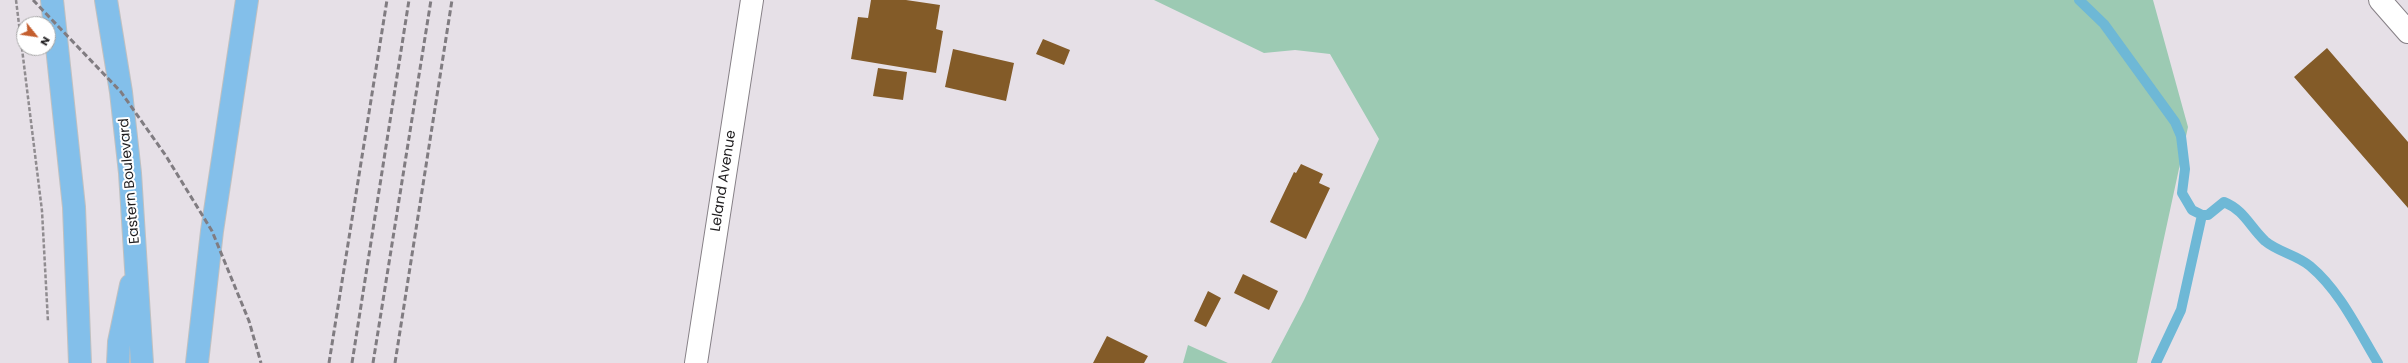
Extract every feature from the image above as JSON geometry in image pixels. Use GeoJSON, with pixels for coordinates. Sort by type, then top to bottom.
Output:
{"type":"FeatureCollection","features":[{"type":"Feature","properties":{"kind":"main road"},"geometry":{"type":"LineString","coordinates":[[52,0],[74,207],[80,363]]}},
{"type":"Feature","properties":{"kind":"main road","name":"Eastern Boulevard"},"geometry":{"type":"LineString","coordinates":[[106,0],[121,92],[136,258],[142,363]]}},
{"type":"Feature","properties":{"kind":"main road"},"geometry":{"type":"LineString","coordinates":[[197,363],[212,231],[247,0]]}},
{"type":"Feature","properties":{"kind":"main road"},"geometry":{"type":"LineString","coordinates":[[118,363],[119,342],[136,258]]}},
{"type":"Feature","properties":{"kind":"street","name":"Leland Avenue"},"geometry":{"type":"LineString","coordinates":[[696,363],[752,0]]}},
{"type":"Feature","properties":{"kind":"street"},"geometry":{"type":"LineString","coordinates":[[2380,0],[2408,32]]}},
{"type":"Feature","properties":{"kind":"path"},"geometry":{"type":"LineString","coordinates":[[16,0],[42,211],[48,323]]}},
{"type":"Feature","properties":{"kind":"green space"},"geometry":{"type":"Polygon","coordinates":[[[1154,0],[2153,0],[2188,127],[2137,363],[1271,363],[1304,300],[1379,139],[1330,54],[1295,50],[1264,53],[1154,0]]]}},
{"type":"Feature","properties":{"kind":"green space"},"geometry":{"type":"Polygon","coordinates":[[[1188,345],[1228,363],[1183,363],[1188,345]]]}},
{"type":"Feature","properties":{"kind":"building"},"geometry":{"type":"Polygon","coordinates":[[[871,0],[906,0],[940,5],[936,29],[943,31],[936,73],[851,59],[858,17],[868,18],[871,0]]]}},
{"type":"Feature","properties":{"kind":"building"},"geometry":{"type":"Polygon","coordinates":[[[1043,39],[1070,50],[1064,65],[1036,54],[1043,39]]]}},
{"type":"Feature","properties":{"kind":"building"},"geometry":{"type":"Polygon","coordinates":[[[2327,48],[2408,142],[2408,208],[2294,77],[2327,48]]]}},
{"type":"Feature","properties":{"kind":"building"},"geometry":{"type":"Polygon","coordinates":[[[953,49],[1014,63],[1006,101],[945,87],[953,49]]]}},
{"type":"Feature","properties":{"kind":"building"},"geometry":{"type":"Polygon","coordinates":[[[878,68],[907,72],[903,100],[873,96],[878,68]]]}},
{"type":"Feature","properties":{"kind":"building"},"geometry":{"type":"Polygon","coordinates":[[[1301,164],[1323,174],[1319,183],[1330,188],[1306,239],[1270,222],[1294,172],[1296,173],[1301,164]]]}},
{"type":"Feature","properties":{"kind":"building"},"geometry":{"type":"Polygon","coordinates":[[[1243,274],[1278,291],[1269,310],[1234,293],[1243,274]]]}},
{"type":"Feature","properties":{"kind":"building"},"geometry":{"type":"Polygon","coordinates":[[[1208,291],[1221,298],[1206,327],[1194,321],[1208,291]]]}},
{"type":"Feature","properties":{"kind":"building"},"geometry":{"type":"Polygon","coordinates":[[[1107,336],[1148,356],[1144,363],[1093,363],[1107,336]]]}},
{"type":"Feature","properties":{"kind":"waterway"},"geometry":{"type":"LineString","coordinates":[[2079,0],[2104,24],[2175,122],[2181,136],[2185,169],[2182,193],[2192,210],[2202,215],[2208,215],[2224,202],[2231,205],[2242,214],[2260,236],[2270,245],[2305,262],[2310,266],[2321,276],[2339,299],[2356,324],[2378,363]]}},
{"type":"Feature","properties":{"kind":"waterway"},"geometry":{"type":"LineString","coordinates":[[2156,363],[2181,310],[2202,215]]}},
{"type":"Feature","properties":{"kind":"railway"},"geometry":{"type":"LineString","coordinates":[[33,0],[121,92],[166,156],[212,231],[249,321],[261,363]]}},
{"type":"Feature","properties":{"kind":"railway"},"geometry":{"type":"LineString","coordinates":[[329,363],[387,0]]}},
{"type":"Feature","properties":{"kind":"railway"},"geometry":{"type":"LineString","coordinates":[[352,363],[409,0]]}},
{"type":"Feature","properties":{"kind":"railway"},"geometry":{"type":"LineString","coordinates":[[373,363],[431,0]]}},
{"type":"Feature","properties":{"kind":"railway"},"geometry":{"type":"LineString","coordinates":[[395,363],[452,0]]}}]}
